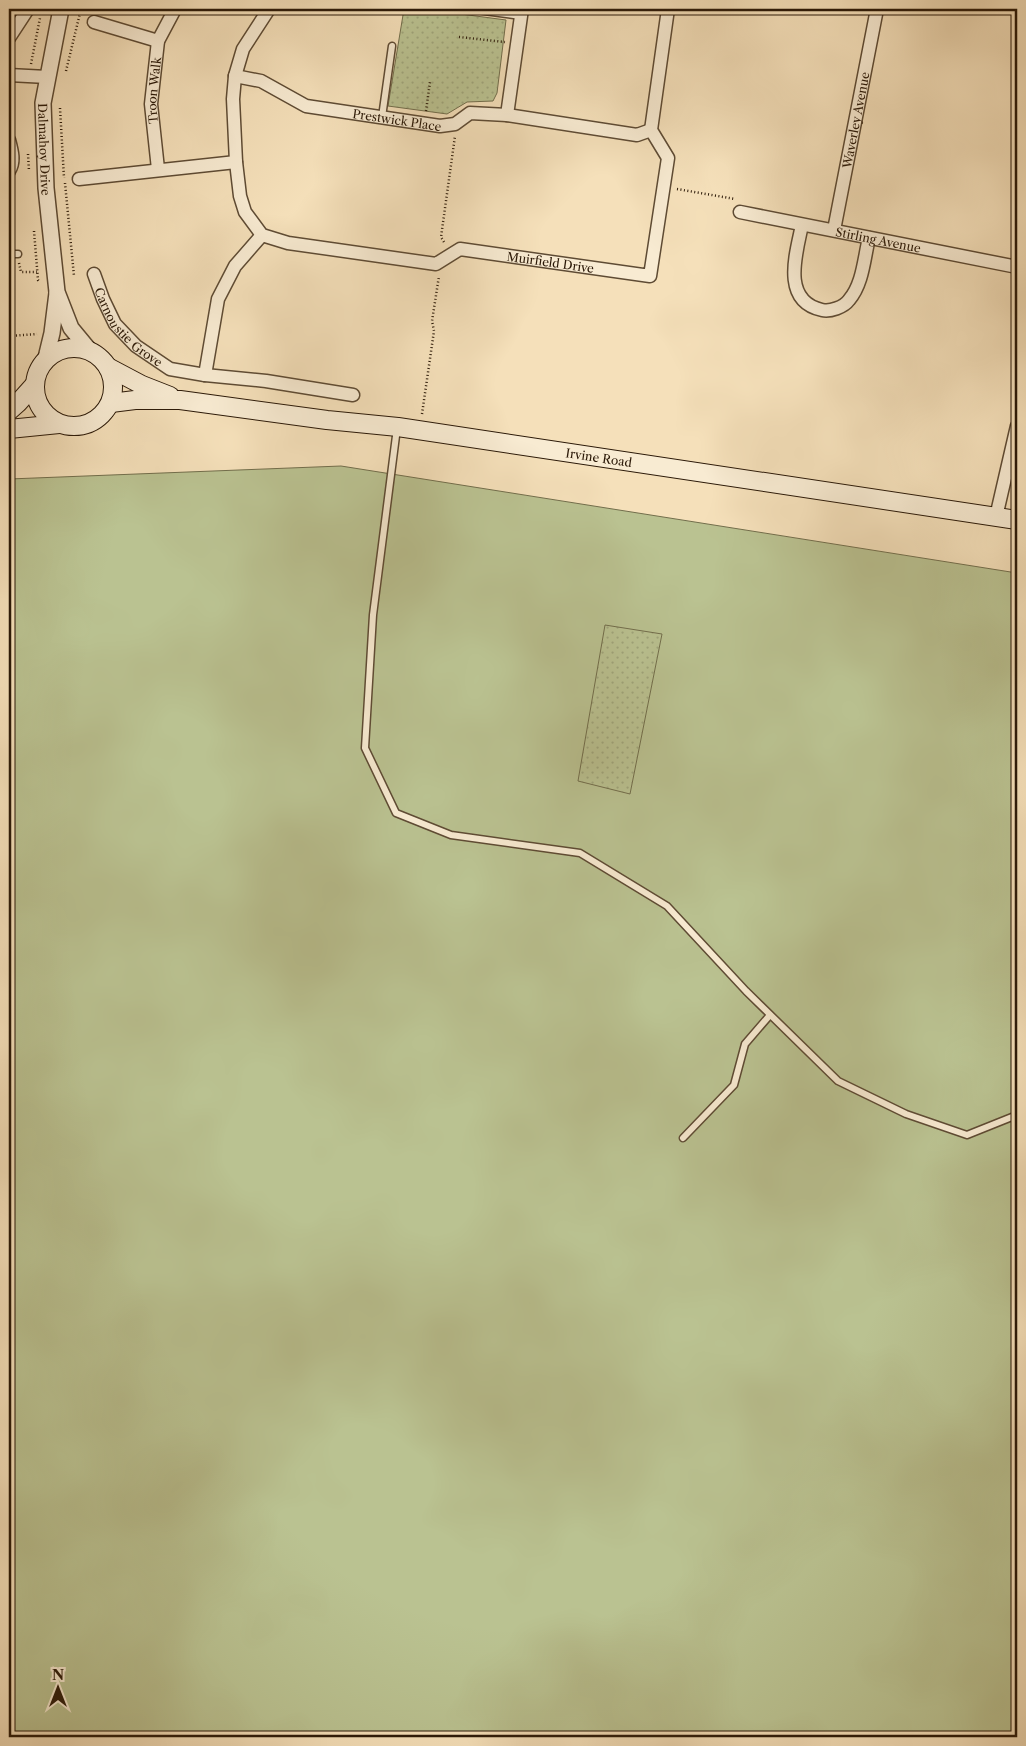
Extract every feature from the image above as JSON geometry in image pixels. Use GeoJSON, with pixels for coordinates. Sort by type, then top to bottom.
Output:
{"type":"FeatureCollection","features":[{"type":"Feature","properties":{"kind":"main road"},"geometry":{"type":"LineString","coordinates":[[9,429],[59,424],[71,427],[83,426],[95,421],[104,413],[111,402],[113,385],[108,368],[103,361],[90,352],[78,348],[66,349],[54,354],[44,362],[38,372],[35,384],[36,396],[41,408],[59,424]]}},
{"type":"Feature","properties":{"kind":"main road"},"geometry":{"type":"LineString","coordinates":[[108,368],[142,385],[180,400]]}},
{"type":"Feature","properties":{"kind":"main road"},"geometry":{"type":"LineString","coordinates":[[9,411],[35,384]]}},
{"type":"Feature","properties":{"kind":"main road","name":"Irvine Road"},"geometry":{"type":"LineString","coordinates":[[180,400],[419,430],[1017,520]]}},
{"type":"Feature","properties":{"kind":"main road"},"geometry":{"type":"LineString","coordinates":[[111,402],[180,400]]}},
{"type":"Feature","properties":{"kind":"street"},"geometry":{"type":"LineString","coordinates":[[9,38],[28,9]]}},
{"type":"Feature","properties":{"kind":"street","name":"Dalmahoy Drive"},"geometry":{"type":"LineString","coordinates":[[57,292],[46,188],[43,103],[61,9]]}},
{"type":"Feature","properties":{"kind":"street","name":"Troon Walk"},"geometry":{"type":"LineString","coordinates":[[158,169],[151,104],[158,41],[175,9]]}},
{"type":"Feature","properties":{"kind":"street"},"geometry":{"type":"LineString","coordinates":[[269,9],[243,49],[234,76],[233,99],[236,162],[240,196],[245,212],[262,235],[288,243],[436,264]]}},
{"type":"Feature","properties":{"kind":"street"},"geometry":{"type":"LineString","coordinates":[[650,130],[668,9]]}},
{"type":"Feature","properties":{"kind":"street","name":"Waverley Avenue"},"geometry":{"type":"LineString","coordinates":[[834,230],[877,9]]}},
{"type":"Feature","properties":{"kind":"street"},"geometry":{"type":"LineString","coordinates":[[507,115],[522,12]]}},
{"type":"Feature","properties":{"kind":"street","name":"Troon Walk"},"geometry":{"type":"LineString","coordinates":[[94,22],[158,41]]}},
{"type":"Feature","properties":{"kind":"street"},"geometry":{"type":"LineString","coordinates":[[9,75],[47,77]]}},
{"type":"Feature","properties":{"kind":"street","name":"Prestwick Place"},"geometry":{"type":"LineString","coordinates":[[234,76],[261,81],[306,106],[440,126],[454,124],[470,113],[507,115],[636,135],[650,130]]}},
{"type":"Feature","properties":{"kind":"street","name":"Muirfield Drive"},"geometry":{"type":"LineString","coordinates":[[436,264],[460,249],[650,276],[668,158],[650,130]]}},
{"type":"Feature","properties":{"kind":"street"},"geometry":{"type":"LineString","coordinates":[[9,140],[13,156],[9,171]]}},
{"type":"Feature","properties":{"kind":"street"},"geometry":{"type":"LineString","coordinates":[[79,179],[236,162]]}},
{"type":"Feature","properties":{"kind":"street","name":"Stirling Avenue"},"geometry":{"type":"LineString","coordinates":[[740,212],[1017,267]]}},
{"type":"Feature","properties":{"kind":"street"},"geometry":{"type":"LineString","coordinates":[[802,225],[794,268],[796,289],[804,302],[814,308],[827,312],[848,302],[858,286],[869,238]]}},
{"type":"Feature","properties":{"kind":"street"},"geometry":{"type":"LineString","coordinates":[[205,375],[218,299],[235,266],[262,235]]}},
{"type":"Feature","properties":{"kind":"street","name":"Carnoustie Grove"},"geometry":{"type":"LineString","coordinates":[[94,274],[115,324],[136,346],[170,369],[205,375],[266,381],[353,395]]}},
{"type":"Feature","properties":{"kind":"street"},"geometry":{"type":"LineString","coordinates":[[57,292],[71,328],[90,352]]}},
{"type":"Feature","properties":{"kind":"street"},"geometry":{"type":"LineString","coordinates":[[44,362],[52,333],[57,292]]}},
{"type":"Feature","properties":{"kind":"street"},"geometry":{"type":"LineString","coordinates":[[996,517],[1017,426]]}},
{"type":"Feature","properties":{"kind":"lane"},"geometry":{"type":"LineString","coordinates":[[469,9],[522,12]]}},
{"type":"Feature","properties":{"kind":"lane"},"geometry":{"type":"LineString","coordinates":[[382,117],[392,46]]}},
{"type":"Feature","properties":{"kind":"lane"},"geometry":{"type":"LineString","coordinates":[[9,254],[18,254]]}},
{"type":"Feature","properties":{"kind":"lane"},"geometry":{"type":"LineString","coordinates":[[398,427],[373,615],[366,748],[396,813],[451,835],[580,853],[667,906],[746,991],[838,1081],[906,1114],[967,1135],[1017,1115]]}},
{"type":"Feature","properties":{"kind":"lane"},"geometry":{"type":"LineString","coordinates":[[683,1138],[734,1085],[745,1044],[770,1015]]}},
{"type":"Feature","properties":{"kind":"path"},"geometry":{"type":"LineString","coordinates":[[66,72],[81,9]]}},
{"type":"Feature","properties":{"kind":"path"},"geometry":{"type":"LineString","coordinates":[[460,37],[516,43]]}},
{"type":"Feature","properties":{"kind":"path"},"geometry":{"type":"LineString","coordinates":[[424,123],[430,82]]}},
{"type":"Feature","properties":{"kind":"path"},"geometry":{"type":"LineString","coordinates":[[59,100],[64,180],[74,276],[72,284]]}},
{"type":"Feature","properties":{"kind":"path"},"geometry":{"type":"LineString","coordinates":[[451,254],[441,237],[455,136],[454,124]]}},
{"type":"Feature","properties":{"kind":"path"},"geometry":{"type":"LineString","coordinates":[[665,187],[739,200],[740,212]]}},
{"type":"Feature","properties":{"kind":"path"},"geometry":{"type":"LineString","coordinates":[[18,254],[21,272],[37,272]]}},
{"type":"Feature","properties":{"kind":"path"},"geometry":{"type":"LineString","coordinates":[[419,430],[434,331],[432,321],[439,276],[436,264]]}},
{"type":"Feature","properties":{"kind":"path"},"geometry":{"type":"LineString","coordinates":[[74,276],[94,274]]}},
{"type":"Feature","properties":{"kind":"green space"},"geometry":{"type":"Polygon","coordinates":[[[404,9],[423,9],[506,20],[497,93],[493,101],[467,102],[447,114],[388,106],[404,9]]]}},
{"type":"Feature","properties":{"kind":"green space"},"geometry":{"type":"Polygon","coordinates":[[[341,466],[1017,573],[1017,1737],[9,1737],[9,479],[341,466]]]}},
{"type":"Feature","properties":{"kind":"green space"},"geometry":{"type":"Polygon","coordinates":[[[605,625],[662,634],[630,794],[578,781],[605,625]]]}}]}
